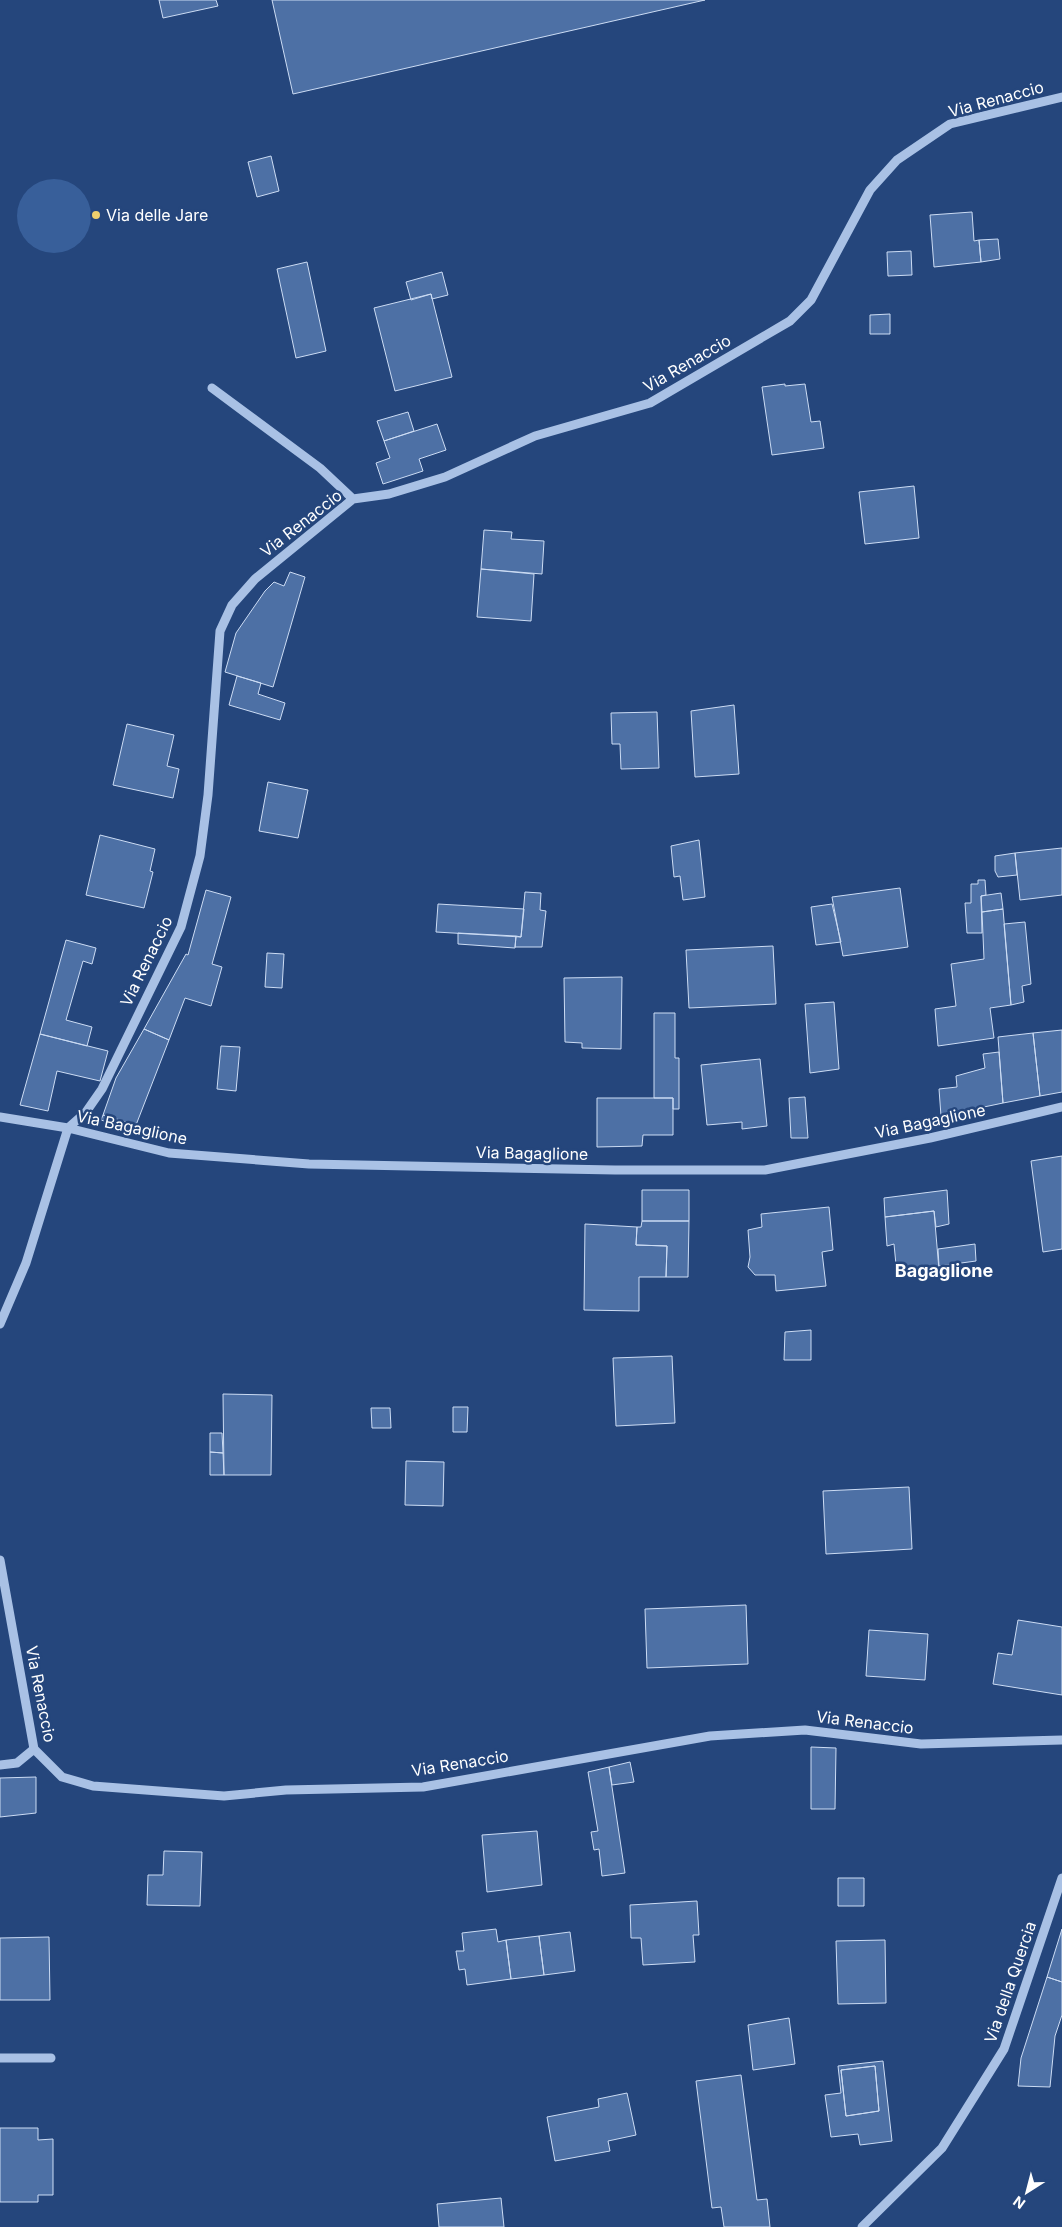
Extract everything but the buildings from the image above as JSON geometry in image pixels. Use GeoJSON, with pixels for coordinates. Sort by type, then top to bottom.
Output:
{"type":"FeatureCollection","features":[{"type":"Feature","properties":{"kind":"street","name":"Via Renaccio"},"geometry":{"type":"LineString","coordinates":[[68,1128],[86,1112],[102,1088],[181,927],[200,856],[218,683],[220,631],[232,604],[254,579],[353,499],[389,494],[445,477],[534,436],[650,403],[790,321],[811,300],[870,190],[896,160],[950,124],[1062,97]]}},
{"type":"Feature","properties":{"kind":"street"},"geometry":{"type":"LineString","coordinates":[[212,388],[320,468],[353,499]]}},
{"type":"Feature","properties":{"kind":"street","name":"Via Bagaglione"},"geometry":{"type":"LineString","coordinates":[[0,1117],[68,1128],[169,1153],[309,1164],[605,1170],[765,1170],[930,1138],[1062,1106]]}},
{"type":"Feature","properties":{"kind":"street"},"geometry":{"type":"LineString","coordinates":[[0,1324],[26,1263],[68,1128]]}},
{"type":"Feature","properties":{"kind":"street","name":"Via Renaccio"},"geometry":{"type":"LineString","coordinates":[[0,1560],[34,1749],[62,1777],[94,1786],[224,1796],[286,1790],[423,1787],[710,1736],[805,1730],[921,1744],[1062,1740]]}},
{"type":"Feature","properties":{"kind":"street"},"geometry":{"type":"LineString","coordinates":[[0,1765],[17,1763],[34,1749]]}},
{"type":"Feature","properties":{"kind":"street","name":"Via della Quercia"},"geometry":{"type":"LineString","coordinates":[[862,2227],[942,2148],[1004,2049],[1062,1878]]}},
{"type":"Feature","properties":{"kind":"street"},"geometry":{"type":"LineString","coordinates":[[0,2058],[51,2058]]}},
{"type":"Feature","properties":{"kind":"shaded area"},"geometry":{"type":"Polygon","coordinates":[[[54,179],[68,182],[80,190],[88,202],[91,216],[88,230],[80,242],[68,250],[54,253],[40,250],[28,242],[20,230],[17,216],[20,202],[28,190],[40,182],[54,179]]]}},
{"type":"Feature","properties":{"kind":"place","name":"Via delle Jare"},"geometry":{"type":"Point","coordinates":[96,215]}},
{"type":"Feature","properties":{"kind":"district","name":"Bagaglione"},"geometry":{"type":"Point","coordinates":[944,1271]}}]}
